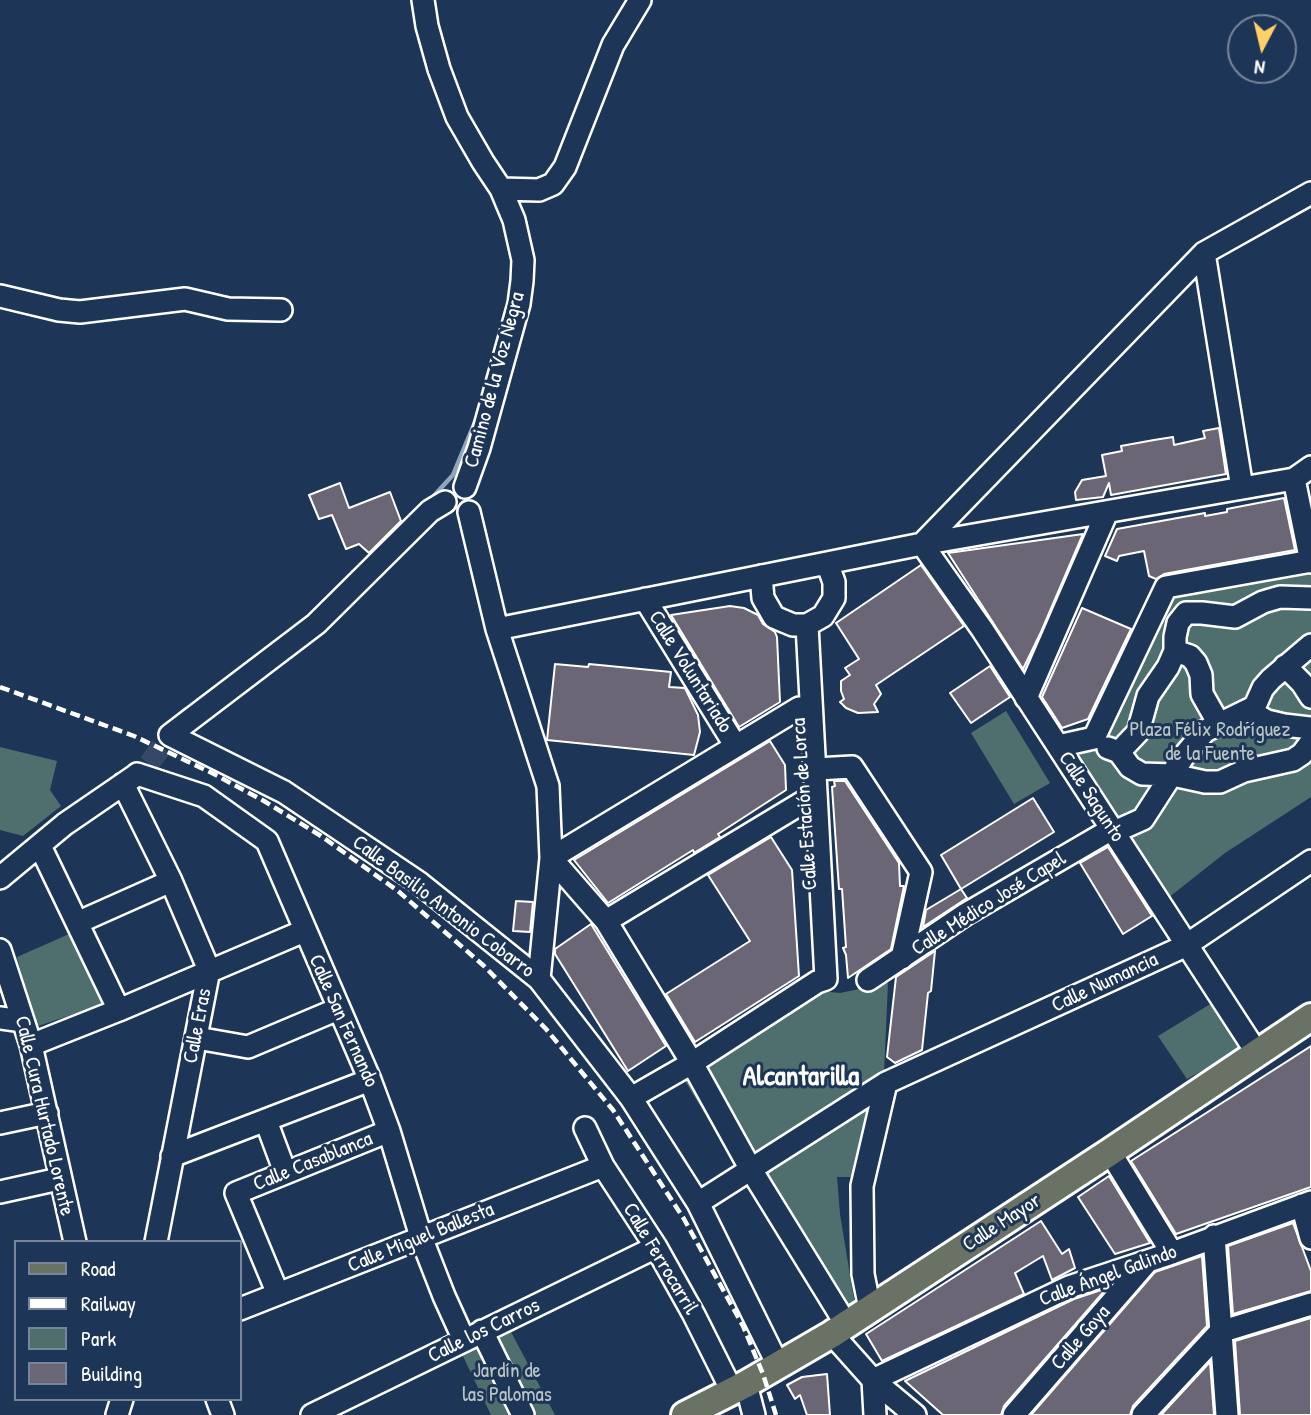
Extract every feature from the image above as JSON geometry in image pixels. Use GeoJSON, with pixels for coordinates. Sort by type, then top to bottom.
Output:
{"type":"FeatureCollection","features":[{"type":"Feature","properties":{"kind":"main road","name":"Calle Mayor"},"geometry":{"type":"LineString","coordinates":[[685,1415],[839,1329],[1311,1017]]}},
{"type":"Feature","properties":{"kind":"street","name":"Camino de la Voz Negra"},"geometry":{"type":"LineString","coordinates":[[423,0],[439,69],[457,117],[501,189],[519,236],[523,281],[482,436],[465,487]]}},
{"type":"Feature","properties":{"kind":"street"},"geometry":{"type":"LineString","coordinates":[[501,189],[539,190],[552,184],[565,167],[613,46],[640,0]]}},
{"type":"Feature","properties":{"kind":"street"},"geometry":{"type":"LineString","coordinates":[[922,544],[1204,253],[1311,193]]}},
{"type":"Feature","properties":{"kind":"street"},"geometry":{"type":"LineString","coordinates":[[1204,253],[1242,488]]}},
{"type":"Feature","properties":{"kind":"street"},"geometry":{"type":"LineString","coordinates":[[0,296],[59,310],[80,312],[186,299],[228,309],[281,310]]}},
{"type":"Feature","properties":{"kind":"street"},"geometry":{"type":"LineString","coordinates":[[497,629],[922,544],[1242,488],[1303,473],[1311,562],[1166,587]]}},
{"type":"Feature","properties":{"kind":"street"},"geometry":{"type":"LineString","coordinates":[[469,512],[454,514],[450,511],[445,502],[449,491],[465,487],[474,498],[469,512],[497,629],[548,786],[551,858],[539,979]]}},
{"type":"Feature","properties":{"kind":"street","name":"Calle Basilio Antonio Cobarro"},"geometry":{"type":"LineString","coordinates":[[445,502],[430,511],[316,624],[170,735],[284,792],[418,882],[539,979],[631,1098],[698,1203],[778,1365]]}},
{"type":"Feature","properties":{"kind":"street"},"geometry":{"type":"LineString","coordinates":[[1026,698],[1107,513]]}},
{"type":"Feature","properties":{"kind":"street","name":"Calle Sagunto"},"geometry":{"type":"LineString","coordinates":[[922,544],[982,629],[1185,946],[1257,1053]]}},
{"type":"Feature","properties":{"kind":"street"},"geometry":{"type":"LineString","coordinates":[[761,576],[763,598],[774,617],[800,625],[823,617],[834,598],[834,582],[827,563]]}},
{"type":"Feature","properties":{"kind":"street"},"geometry":{"type":"LineString","coordinates":[[1166,587],[1186,613]]}},
{"type":"Feature","properties":{"kind":"street"},"geometry":{"type":"LineString","coordinates":[[1094,738],[1166,587]]}},
{"type":"Feature","properties":{"kind":"street"},"geometry":{"type":"LineString","coordinates":[[1186,613],[1235,617],[1263,602],[1280,597],[1311,598]]}},
{"type":"Feature","properties":{"kind":"street","name":"Calle Voluntariado"},"geometry":{"type":"LineString","coordinates":[[645,600],[735,746]]}},
{"type":"Feature","properties":{"kind":"street"},"geometry":{"type":"LineString","coordinates":[[1119,752],[1138,732],[1148,696],[1168,667],[1175,650],[1178,623],[1186,613]]}},
{"type":"Feature","properties":{"kind":"street","name":"Calle Estación de Lorca"},"geometry":{"type":"LineString","coordinates":[[800,625],[799,708],[821,981]]}},
{"type":"Feature","properties":{"kind":"street","name":"Calle Estación de Lorca"},"geometry":{"type":"LineString","coordinates":[[800,625],[816,769],[821,981]]}},
{"type":"Feature","properties":{"kind":"street"},"geometry":{"type":"LineString","coordinates":[[1248,710],[1255,706],[1263,688],[1311,645]]}},
{"type":"Feature","properties":{"kind":"street"},"geometry":{"type":"LineString","coordinates":[[1175,650],[1190,656],[1196,663],[1201,675],[1202,694],[1219,724]]}},
{"type":"Feature","properties":{"kind":"street"},"geometry":{"type":"LineString","coordinates":[[1285,666],[1302,683],[1311,697]]}},
{"type":"Feature","properties":{"kind":"street"},"geometry":{"type":"LineString","coordinates":[[551,858],[799,708]]}},
{"type":"Feature","properties":{"kind":"street"},"geometry":{"type":"LineString","coordinates":[[1248,710],[1275,723],[1311,728]]}},
{"type":"Feature","properties":{"kind":"street","name":"Calle Médico José Capel"},"geometry":{"type":"LineString","coordinates":[[867,980],[965,914],[1113,830],[1143,819],[1205,731],[1248,710]]}},
{"type":"Feature","properties":{"kind":"street"},"geometry":{"type":"LineString","coordinates":[[1058,746],[1094,738],[1119,752],[1130,767],[1142,774],[1220,782],[1244,771],[1293,760],[1302,754],[1311,742]]}},
{"type":"Feature","properties":{"kind":"street"},"geometry":{"type":"LineString","coordinates":[[816,769],[852,767],[921,873],[902,958]]}},
{"type":"Feature","properties":{"kind":"street"},"geometry":{"type":"LineString","coordinates":[[0,878],[65,824],[136,774]]}},
{"type":"Feature","properties":{"kind":"street","name":"Calle Eras"},"geometry":{"type":"LineString","coordinates":[[136,774],[171,881],[209,970],[156,1240]]}},
{"type":"Feature","properties":{"kind":"street","name":"Calle San Fernando"},"geometry":{"type":"LineString","coordinates":[[136,774],[204,796],[267,841],[370,1080],[443,1296],[473,1336],[523,1415]]}},
{"type":"Feature","properties":{"kind":"street"},"geometry":{"type":"LineString","coordinates":[[606,920],[805,801]]}},
{"type":"Feature","properties":{"kind":"street"},"geometry":{"type":"LineString","coordinates":[[40,846],[79,922],[119,1010]]}},
{"type":"Feature","properties":{"kind":"street"},"geometry":{"type":"LineString","coordinates":[[551,858],[606,920],[692,1063],[839,1329],[873,1380],[915,1415]]}},
{"type":"Feature","properties":{"kind":"street","name":"Calle Numancia"},"geometry":{"type":"LineString","coordinates":[[698,1203],[886,1083],[1185,946],[1311,861]]}},
{"type":"Feature","properties":{"kind":"street"},"geometry":{"type":"LineString","coordinates":[[79,922],[171,881]]}},
{"type":"Feature","properties":{"kind":"street"},"geometry":{"type":"LineString","coordinates":[[31,1045],[304,931]]}},
{"type":"Feature","properties":{"kind":"street","name":"Calle Cura Hurtado Lorente"},"geometry":{"type":"LineString","coordinates":[[0,950],[31,1045],[74,1240]]}},
{"type":"Feature","properties":{"kind":"street"},"geometry":{"type":"LineString","coordinates":[[631,1098],[692,1063],[821,981]]}},
{"type":"Feature","properties":{"kind":"street"},"geometry":{"type":"LineString","coordinates":[[197,1038],[247,1047],[338,1009]]}},
{"type":"Feature","properties":{"kind":"street"},"geometry":{"type":"LineString","coordinates":[[0,1018],[23,1021]]}},
{"type":"Feature","properties":{"kind":"street"},"geometry":{"type":"LineString","coordinates":[[172,1156],[370,1080]]}},
{"type":"Feature","properties":{"kind":"street"},"geometry":{"type":"LineString","coordinates":[[870,1309],[863,1274],[862,1185],[886,1083]]}},
{"type":"Feature","properties":{"kind":"street"},"geometry":{"type":"LineString","coordinates":[[0,1123],[47,1113]]}},
{"type":"Feature","properties":{"kind":"street"},"geometry":{"type":"LineString","coordinates":[[266,1121],[285,1172]]}},
{"type":"Feature","properties":{"kind":"street","name":"Calle Ferrocarril"},"geometry":{"type":"LineString","coordinates":[[585,1128],[603,1166],[656,1247],[754,1415]]}},
{"type":"Feature","properties":{"kind":"street","name":"Calle Casablanca"},"geometry":{"type":"LineString","coordinates":[[278,1294],[236,1193],[389,1131]]}},
{"type":"Feature","properties":{"kind":"street"},"geometry":{"type":"LineString","coordinates":[[1110,1152],[1172,1253]]}},
{"type":"Feature","properties":{"kind":"street","name":"Calle Miguel Ballesta"},"geometry":{"type":"LineString","coordinates":[[242,1309],[603,1166]]}},
{"type":"Feature","properties":{"kind":"street"},"geometry":{"type":"LineString","coordinates":[[0,1192],[59,1179]]}},
{"type":"Feature","properties":{"kind":"street"},"geometry":{"type":"LineString","coordinates":[[1306,1203],[1311,1238]]}},
{"type":"Feature","properties":{"kind":"street","name":"Calle Ángel Galindo"},"geometry":{"type":"LineString","coordinates":[[873,1380],[1069,1287],[1172,1253],[1306,1203]]}},
{"type":"Feature","properties":{"kind":"street"},"geometry":{"type":"LineString","coordinates":[[1214,1236],[1227,1415]]}},
{"type":"Feature","properties":{"kind":"street","name":"Calle los Carros"},"geometry":{"type":"LineString","coordinates":[[312,1415],[656,1247]]}},
{"type":"Feature","properties":{"kind":"street","name":"Calle Goya"},"geometry":{"type":"LineString","coordinates":[[1014,1415],[1147,1261]]}},
{"type":"Feature","properties":{"kind":"street"},"geometry":{"type":"LineString","coordinates":[[1143,1415],[1220,1332],[1311,1304]]}},
{"type":"Feature","properties":{"kind":"street"},"geometry":{"type":"LineString","coordinates":[[873,1380],[875,1415]]}},
{"type":"Feature","properties":{"kind":"green space","name":"Plaza Félix Rodríguez de la Fuente"},"geometry":{"type":"Polygon","coordinates":[[[1311,564],[1311,797],[1225,853],[1168,898],[1072,753],[1096,751],[1166,587],[1311,564]]]}},
{"type":"Feature","properties":{"kind":"green space"},"geometry":{"type":"Polygon","coordinates":[[[1006,711],[1050,783],[1014,804],[971,733],[1006,711]]]}},
{"type":"Feature","properties":{"kind":"green space"},"geometry":{"type":"Polygon","coordinates":[[[0,747],[57,761],[50,790],[61,806],[23,836],[0,830],[0,747]]]}},
{"type":"Feature","properties":{"kind":"green space"},"geometry":{"type":"Polygon","coordinates":[[[76,931],[107,1003],[35,1027],[17,957],[76,931]]]}},
{"type":"Feature","properties":{"kind":"green space"},"geometry":{"type":"Polygon","coordinates":[[[888,983],[884,1073],[856,1177],[837,1177],[840,1214],[855,1306],[831,1321],[682,1076],[820,991],[840,993],[888,983]]]}},
{"type":"Feature","properties":{"kind":"green space"},"geometry":{"type":"Polygon","coordinates":[[[1217,1000],[1248,1046],[1187,1079],[1158,1036],[1217,1000]]]}},
{"type":"Feature","properties":{"kind":"green space","name":"Jardín de las Palomas"},"geometry":{"type":"Polygon","coordinates":[[[510,1330],[555,1415],[491,1415],[460,1350],[510,1330]]]}},
{"type":"Feature","properties":{"kind":"building"},"geometry":{"type":"Polygon","coordinates":[[[1219,428],[1226,474],[1111,495],[1109,483],[1103,497],[1076,500],[1075,492],[1082,480],[1106,476],[1102,455],[1122,451],[1121,446],[1154,440],[1173,437],[1174,445],[1205,438],[1203,431],[1219,428]]]}},
{"type":"Feature","properties":{"kind":"building"},"geometry":{"type":"Polygon","coordinates":[[[340,483],[349,508],[390,492],[401,521],[369,553],[359,544],[346,549],[332,515],[319,519],[309,495],[340,483]]]}},
{"type":"Feature","properties":{"kind":"building"},"geometry":{"type":"Polygon","coordinates":[[[1284,498],[1295,550],[1164,574],[1156,579],[1149,576],[1144,551],[1119,556],[1117,561],[1105,556],[1117,529],[1205,513],[1205,516],[1227,512],[1227,509],[1284,498]]]}},
{"type":"Feature","properties":{"kind":"building"},"geometry":{"type":"Polygon","coordinates":[[[1083,534],[1041,632],[1023,669],[948,553],[1083,534]]]}},
{"type":"Feature","properties":{"kind":"building"},"geometry":{"type":"Polygon","coordinates":[[[921,565],[964,626],[876,685],[881,694],[874,704],[878,712],[858,713],[846,708],[840,702],[844,699],[841,681],[850,675],[845,668],[859,659],[836,623],[921,565]]]}},
{"type":"Feature","properties":{"kind":"building"},"geometry":{"type":"Polygon","coordinates":[[[730,606],[744,608],[758,615],[777,637],[780,702],[739,727],[671,615],[730,606]]]}},
{"type":"Feature","properties":{"kind":"building"},"geometry":{"type":"Polygon","coordinates":[[[1082,608],[1131,629],[1088,719],[1062,728],[1042,697],[1082,608]]]}},
{"type":"Feature","properties":{"kind":"building"},"geometry":{"type":"Polygon","coordinates":[[[555,664],[588,667],[589,664],[671,672],[669,687],[685,688],[698,715],[700,732],[694,755],[547,740],[555,664]]]}},
{"type":"Feature","properties":{"kind":"building"},"geometry":{"type":"Polygon","coordinates":[[[990,666],[1010,697],[971,723],[950,693],[990,666]]]}},
{"type":"Feature","properties":{"kind":"building"},"geometry":{"type":"Polygon","coordinates":[[[770,741],[785,765],[786,790],[718,834],[720,837],[694,853],[693,850],[608,903],[574,860],[770,741]]]}},
{"type":"Feature","properties":{"kind":"building"},"geometry":{"type":"Polygon","coordinates":[[[834,781],[845,781],[899,863],[900,886],[904,886],[891,949],[848,978],[843,948],[846,947],[842,889],[839,889],[832,787],[835,786],[834,781]]]}},
{"type":"Feature","properties":{"kind":"building"},"geometry":{"type":"Polygon","coordinates":[[[1033,798],[1054,832],[961,889],[941,855],[1033,798]]]}},
{"type":"Feature","properties":{"kind":"building"},"geometry":{"type":"Polygon","coordinates":[[[771,837],[792,870],[799,976],[695,1042],[666,994],[750,941],[708,875],[771,837]]]}},
{"type":"Feature","properties":{"kind":"building"},"geometry":{"type":"Polygon","coordinates":[[[1108,847],[1152,916],[1123,934],[1080,863],[1108,847]]]}},
{"type":"Feature","properties":{"kind":"building"},"geometry":{"type":"Polygon","coordinates":[[[961,889],[967,898],[923,927],[926,910],[961,889]]]}},
{"type":"Feature","properties":{"kind":"building"},"geometry":{"type":"Polygon","coordinates":[[[516,901],[533,902],[530,932],[513,931],[516,901]]]}},
{"type":"Feature","properties":{"kind":"building"},"geometry":{"type":"Polygon","coordinates":[[[591,924],[666,1046],[628,1071],[555,954],[555,949],[591,924]]]}},
{"type":"Feature","properties":{"kind":"building"},"geometry":{"type":"Polygon","coordinates":[[[935,951],[922,1050],[895,1063],[887,1057],[896,977],[935,951]]]}},
{"type":"Feature","properties":{"kind":"building"},"geometry":{"type":"Polygon","coordinates":[[[1311,1046],[1311,1187],[1176,1234],[1131,1161],[1311,1046]]]}},
{"type":"Feature","properties":{"kind":"building"},"geometry":{"type":"Polygon","coordinates":[[[1109,1176],[1150,1243],[1115,1254],[1078,1197],[1109,1176]]]}},
{"type":"Feature","properties":{"kind":"building"},"geometry":{"type":"Polygon","coordinates":[[[1041,1221],[1062,1254],[1069,1249],[1075,1268],[1052,1280],[1043,1256],[1015,1273],[1024,1294],[882,1361],[866,1334],[1041,1221]]]}},
{"type":"Feature","properties":{"kind":"building"},"geometry":{"type":"Polygon","coordinates":[[[1293,1223],[1311,1271],[1311,1291],[1233,1314],[1228,1246],[1293,1223]]]}},
{"type":"Feature","properties":{"kind":"building"},"geometry":{"type":"Polygon","coordinates":[[[1202,1256],[1207,1326],[1133,1406],[1130,1415],[1031,1415],[1155,1272],[1202,1256]]]}},
{"type":"Feature","properties":{"kind":"building"},"geometry":{"type":"Polygon","coordinates":[[[1107,1288],[1004,1406],[1001,1415],[943,1415],[905,1381],[1074,1299],[1107,1288]]]}},
{"type":"Feature","properties":{"kind":"building"},"geometry":{"type":"Polygon","coordinates":[[[1311,1318],[1311,1415],[1240,1415],[1235,1341],[1311,1318]]]}},
{"type":"Feature","properties":{"kind":"building"},"geometry":{"type":"Polygon","coordinates":[[[1210,1362],[1214,1415],[1161,1415],[1210,1362]]]}},
{"type":"Feature","properties":{"kind":"building"},"geometry":{"type":"Polygon","coordinates":[[[827,1374],[830,1415],[807,1415],[800,1395],[795,1399],[787,1385],[802,1377],[827,1374]]]}},
{"type":"Feature","properties":{"kind":"waterway"},"geometry":{"type":"LineString","coordinates":[[430,500],[453,475],[477,417]]}},
{"type":"Feature","properties":{"kind":"waterway"},"geometry":{"type":"LineString","coordinates":[[171,722],[185,710]]}},
{"type":"Feature","properties":{"kind":"tunnel"},"geometry":{"type":"LineString","coordinates":[[149,764],[170,735]]}},
{"type":"Feature","properties":{"kind":"railway"},"geometry":{"type":"LineString","coordinates":[[0,687],[134,736],[264,801],[321,836],[398,891],[484,966],[546,1029],[613,1110],[684,1219],[743,1326],[776,1415]]}},
{"type":"Feature","properties":{"kind":"district","name":"Alcantarilla"},"geometry":{"type":"Point","coordinates":[801,1078]}}]}
